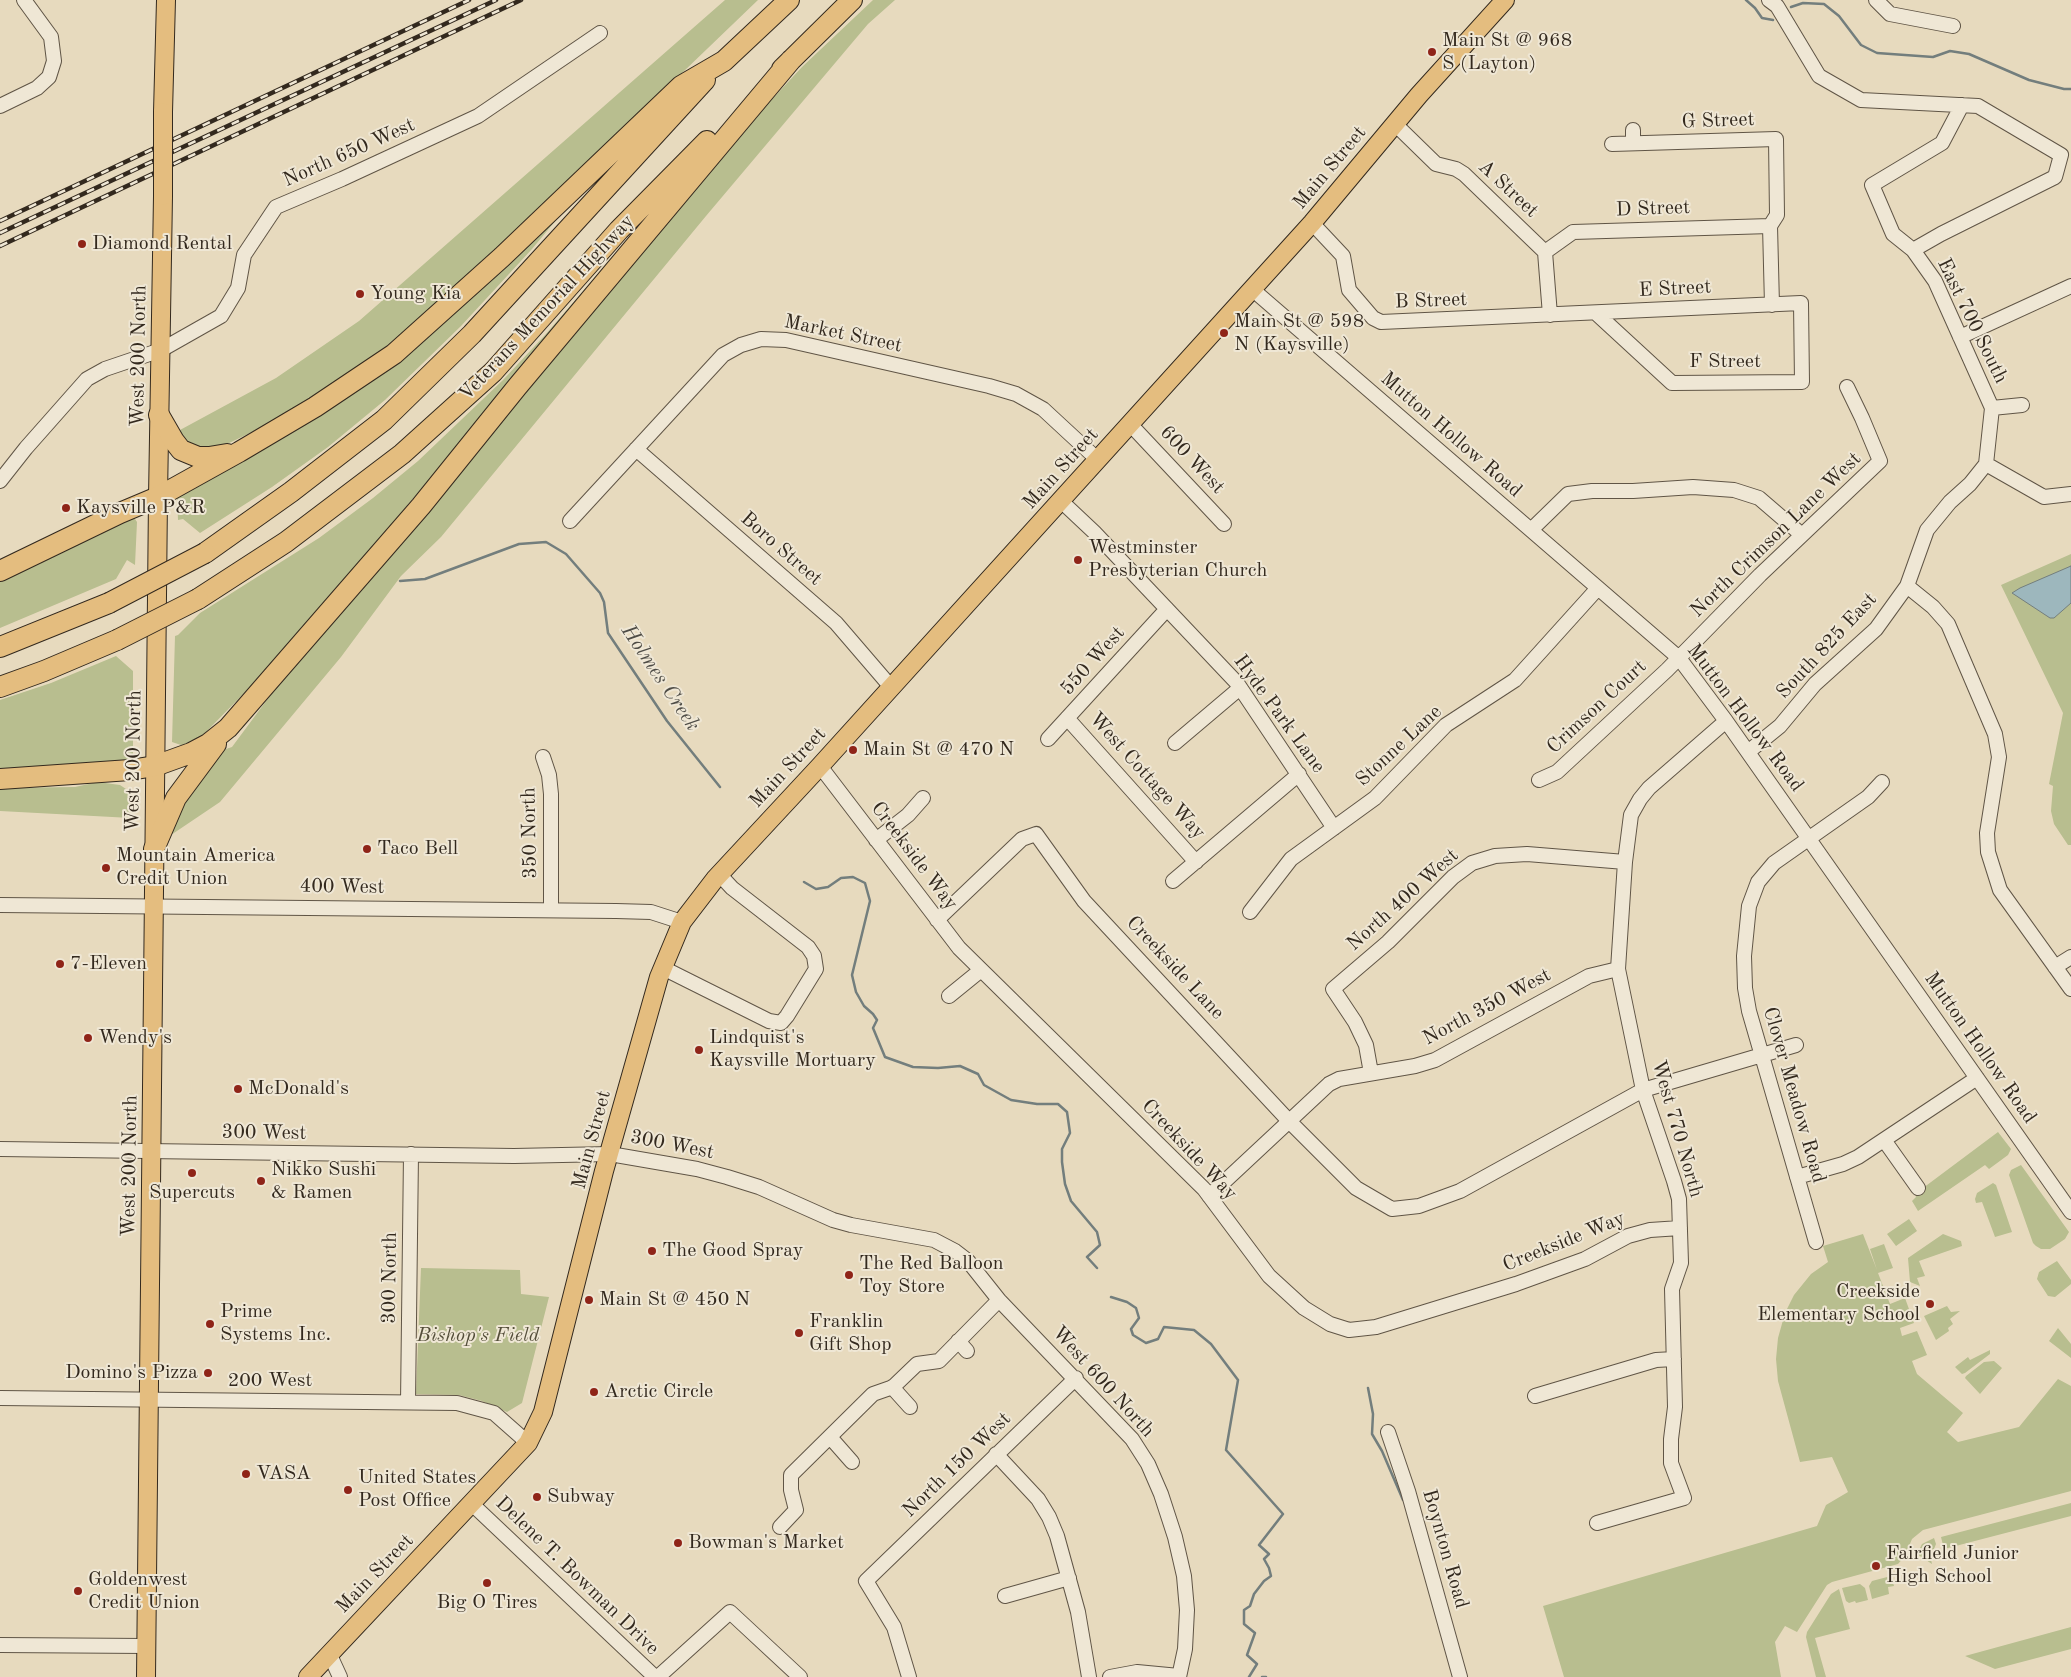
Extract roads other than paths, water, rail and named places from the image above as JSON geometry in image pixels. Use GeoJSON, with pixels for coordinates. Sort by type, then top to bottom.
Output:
{"type":"FeatureCollection","features":[{"type":"Feature","properties":{"kind":"highway"},"geometry":{"type":"LineString","coordinates":[[0,571],[120,513],[158,497],[315,407],[394,354],[502,257],[681,86],[724,61],[789,0]]}},
{"type":"Feature","properties":{"kind":"highway","name":"Veterans Memorial Highway"},"geometry":{"type":"LineString","coordinates":[[0,687],[44,671],[117,640],[198,599],[286,542],[394,460],[493,372],[619,230],[852,0]]}},
{"type":"Feature","properties":{"kind":"highway"},"geometry":{"type":"LineString","coordinates":[[154,849],[176,798],[228,728],[415,513],[517,387],[791,60]]}},
{"type":"Feature","properties":{"kind":"highway","name":"Veterans Memorial Highway"},"geometry":{"type":"LineString","coordinates":[[0,647],[109,603],[205,553],[291,492],[384,420],[472,334],[724,61]]}},
{"type":"Feature","properties":{"kind":"highway"},"geometry":{"type":"LineString","coordinates":[[159,415],[174,441],[181,450],[188,454],[209,457],[239,452]]}},
{"type":"Feature","properties":{"kind":"highway"},"geometry":{"type":"LineString","coordinates":[[0,779],[130,770],[155,766],[191,753],[208,744],[228,728]]}},
{"type":"Feature","properties":{"kind":"main road","name":"West 200 North"},"geometry":{"type":"LineString","coordinates":[[146,1677],[153,905],[166,0]]}},
{"type":"Feature","properties":{"kind":"main road","name":"Main Street"},"geometry":{"type":"LineString","coordinates":[[308,1677],[528,1443],[543,1412],[610,1154],[663,968],[682,922],[719,874],[820,766],[1252,289],[1505,0]]}},
{"type":"Feature","properties":{"kind":"street"},"geometry":{"type":"LineString","coordinates":[[0,106],[37,88],[49,77],[54,61],[51,37],[24,0]]}},
{"type":"Feature","properties":{"kind":"street"},"geometry":{"type":"LineString","coordinates":[[1769,0],[1777,6],[1819,76],[1861,100],[1978,106],[2061,155],[2055,177],[1913,250]]}},
{"type":"Feature","properties":{"kind":"street"},"geometry":{"type":"LineString","coordinates":[[1876,0],[1890,14],[1953,26]]}},
{"type":"Feature","properties":{"kind":"street","name":"North 650 West"},"geometry":{"type":"LineString","coordinates":[[0,481],[26,448],[87,379],[105,369],[161,350],[221,316],[238,288],[244,255],[276,207],[342,180],[478,116],[600,33]]}},
{"type":"Feature","properties":{"kind":"street","name":"East 700 South"},"geometry":{"type":"LineString","coordinates":[[1962,105],[1942,144],[1872,185],[1893,234],[1913,250],[1935,281],[1992,408],[1986,464]]}},
{"type":"Feature","properties":{"kind":"street","name":"A Street"},"geometry":{"type":"LineString","coordinates":[[1395,124],[1436,164],[1456,169],[1464,174],[1545,252]]}},
{"type":"Feature","properties":{"kind":"street","name":"G Street"},"geometry":{"type":"LineString","coordinates":[[1612,144],[1633,137],[1776,139],[1777,215],[1770,226]]}},
{"type":"Feature","properties":{"kind":"street","name":"B Street"},"geometry":{"type":"LineString","coordinates":[[1312,222],[1342,256],[1349,290],[1373,318],[1381,322],[1550,316]]}},
{"type":"Feature","properties":{"kind":"street"},"geometry":{"type":"LineString","coordinates":[[1770,226],[1772,305]]}},
{"type":"Feature","properties":{"kind":"street","name":"D Street"},"geometry":{"type":"LineString","coordinates":[[1545,252],[1573,232],[1770,226]]}},
{"type":"Feature","properties":{"kind":"street"},"geometry":{"type":"LineString","coordinates":[[1545,252],[1550,316]]}},
{"type":"Feature","properties":{"kind":"street"},"geometry":{"type":"LineString","coordinates":[[1960,337],[2071,286]]}},
{"type":"Feature","properties":{"kind":"street","name":"Mutton Hollow Road"},"geometry":{"type":"LineString","coordinates":[[1252,289],[1679,658],[1748,752],[2071,1212]]}},
{"type":"Feature","properties":{"kind":"street","name":"E Street"},"geometry":{"type":"LineString","coordinates":[[1550,316],[1801,303]]}},
{"type":"Feature","properties":{"kind":"street","name":"F Street"},"geometry":{"type":"LineString","coordinates":[[1596,313],[1672,383],[1802,382],[1801,303]]}},
{"type":"Feature","properties":{"kind":"street","name":"Market Street"},"geometry":{"type":"LineString","coordinates":[[570,521],[723,355],[741,345],[761,339],[786,340],[1016,394],[1043,410],[1097,459]]}},
{"type":"Feature","properties":{"kind":"street","name":"North Crimson Lane West"},"geometry":{"type":"LineString","coordinates":[[1679,658],[1720,615],[1880,461],[1847,387]]}},
{"type":"Feature","properties":{"kind":"street"},"geometry":{"type":"LineString","coordinates":[[1992,408],[2022,405]]}},
{"type":"Feature","properties":{"kind":"street","name":"600 West"},"geometry":{"type":"LineString","coordinates":[[1130,424],[1224,524]]}},
{"type":"Feature","properties":{"kind":"street","name":"Boro Street"},"geometry":{"type":"LineString","coordinates":[[636,448],[836,624],[891,687]]}},
{"type":"Feature","properties":{"kind":"street"},"geometry":{"type":"LineString","coordinates":[[1986,464],[2044,497],[2071,494]]}},
{"type":"Feature","properties":{"kind":"street","name":"South 825 East"},"geometry":{"type":"LineString","coordinates":[[1748,752],[1780,726],[1815,684],[1876,628],[1907,586],[1927,530],[1950,502],[1970,484],[1986,464]]}},
{"type":"Feature","properties":{"kind":"street"},"geometry":{"type":"LineString","coordinates":[[1531,530],[1568,494],[1592,491],[1634,491],[1693,487],[1734,490],[1760,498],[1802,535]]}},
{"type":"Feature","properties":{"kind":"street","name":"Hyde Park Lane"},"geometry":{"type":"LineString","coordinates":[[1060,500],[1094,532],[1240,688],[1334,828]]}},
{"type":"Feature","properties":{"kind":"street"},"geometry":{"type":"LineString","coordinates":[[1907,586],[1933,607],[1948,624],[1995,734],[1999,757],[1986,833],[1988,852],[2000,890],[2071,989]]}},
{"type":"Feature","properties":{"kind":"street","name":"Stonne Lane"},"geometry":{"type":"LineString","coordinates":[[1250,912],[1291,859],[1375,798],[1446,725],[1515,680],[1598,588]]}},
{"type":"Feature","properties":{"kind":"street","name":"550 West"},"geometry":{"type":"LineString","coordinates":[[1048,739],[1167,609]]}},
{"type":"Feature","properties":{"kind":"street","name":"Crimson Court"},"geometry":{"type":"LineString","coordinates":[[1539,780],[1557,772],[1679,658]]}},
{"type":"Feature","properties":{"kind":"street"},"geometry":{"type":"LineString","coordinates":[[1174,743],[1240,688]]}},
{"type":"Feature","properties":{"kind":"street","name":"West Cottage Way"},"geometry":{"type":"LineString","coordinates":[[1068,718],[1196,862]]}},
{"type":"Feature","properties":{"kind":"street","name":"West 770 North"},"geometry":{"type":"LineString","coordinates":[[1597,1522],[1684,1498],[1671,1463],[1670,1439],[1675,1407],[1672,1289],[1681,1262],[1678,1199],[1674,1181],[1643,1090],[1618,969],[1625,862],[1631,815],[1649,788],[1726,721]]}},
{"type":"Feature","properties":{"kind":"street","name":"350 North"},"geometry":{"type":"LineString","coordinates":[[543,756],[549,776],[551,794],[551,910]]}},
{"type":"Feature","properties":{"kind":"street","name":"Creekside Way"},"geometry":{"type":"LineString","coordinates":[[820,766],[959,948],[1209,1196],[1269,1276],[1304,1308],[1330,1324],[1349,1330],[1376,1327],[1516,1284],[1585,1259],[1628,1236],[1650,1230],[1680,1228]]}},
{"type":"Feature","properties":{"kind":"street"},"geometry":{"type":"LineString","coordinates":[[1173,881],[1299,774]]}},
{"type":"Feature","properties":{"kind":"street","name":"Clover Meadow Road"},"geometry":{"type":"LineString","coordinates":[[1816,1242],[1749,1011],[1745,988],[1744,956],[1749,906],[1758,882],[1774,863],[1868,797],[1882,782]]}},
{"type":"Feature","properties":{"kind":"street"},"geometry":{"type":"LineString","coordinates":[[876,840],[908,815],[923,798]]}},
{"type":"Feature","properties":{"kind":"street","name":"Creekside Lane"},"geometry":{"type":"LineString","coordinates":[[937,920],[1022,839],[1036,834],[1084,900],[1288,1120],[1356,1188],[1392,1209],[1419,1206],[1460,1191],[1643,1090]]}},
{"type":"Feature","properties":{"kind":"street","name":"North 400 West"},"geometry":{"type":"LineString","coordinates":[[1371,1074],[1366,1045],[1355,1022],[1333,989],[1388,942],[1453,877],[1472,863],[1495,856],[1527,854],[1625,862]]}},
{"type":"Feature","properties":{"kind":"street"},"geometry":{"type":"LineString","coordinates":[[663,968],[769,1021],[781,1023],[816,969],[814,956],[808,947],[732,888],[719,874]]}},
{"type":"Feature","properties":{"kind":"street","name":"400 West"},"geometry":{"type":"LineString","coordinates":[[0,905],[153,905],[650,912],[682,922]]}},
{"type":"Feature","properties":{"kind":"street"},"geometry":{"type":"LineString","coordinates":[[2055,967],[2071,956]]}},
{"type":"Feature","properties":{"kind":"street","name":"North 350 West"},"geometry":{"type":"LineString","coordinates":[[1209,1196],[1288,1120],[1329,1084],[1339,1079],[1415,1066],[1435,1060],[1590,976],[1618,969]]}},
{"type":"Feature","properties":{"kind":"street"},"geometry":{"type":"LineString","coordinates":[[949,996],[981,970]]}},
{"type":"Feature","properties":{"kind":"street"},"geometry":{"type":"LineString","coordinates":[[1643,1090],[1796,1045]]}},
{"type":"Feature","properties":{"kind":"street"},"geometry":{"type":"LineString","coordinates":[[1797,1176],[1844,1164],[1858,1157],[1977,1078]]}},
{"type":"Feature","properties":{"kind":"street"},"geometry":{"type":"LineString","coordinates":[[1884,1140],[1918,1188]]}},
{"type":"Feature","properties":{"kind":"street","name":"300 West"},"geometry":{"type":"LineString","coordinates":[[0,1149],[514,1156],[610,1154],[697,1169],[758,1187],[833,1220],[934,1240],[955,1251],[968,1261],[999,1300]]}},
{"type":"Feature","properties":{"kind":"street","name":"300 North"},"geometry":{"type":"LineString","coordinates":[[408,1402],[411,1154]]}},
{"type":"Feature","properties":{"kind":"street"},"geometry":{"type":"LineString","coordinates":[[780,1527],[796,1510],[791,1490],[791,1475],[873,1394],[892,1387],[917,1364],[939,1361],[962,1346],[999,1300]]}},
{"type":"Feature","properties":{"kind":"street","name":"West 600 North"},"geometry":{"type":"LineString","coordinates":[[999,1300],[1132,1438],[1148,1464],[1161,1494],[1175,1537],[1184,1576],[1187,1610],[1185,1649],[1179,1676]]}},
{"type":"Feature","properties":{"kind":"street"},"geometry":{"type":"LineString","coordinates":[[1535,1396],[1656,1360],[1674,1358]]}},
{"type":"Feature","properties":{"kind":"street","name":"North 150 West"},"geometry":{"type":"LineString","coordinates":[[909,1677],[894,1626],[866,1581],[1076,1378]]}},
{"type":"Feature","properties":{"kind":"street"},"geometry":{"type":"LineString","coordinates":[[892,1387],[910,1407]]}},
{"type":"Feature","properties":{"kind":"street","name":"200 West"},"geometry":{"type":"LineString","coordinates":[[0,1398],[457,1403],[494,1413],[528,1443]]}},
{"type":"Feature","properties":{"kind":"street","name":"Boynton Road"},"geometry":{"type":"LineString","coordinates":[[1388,1432],[1408,1491],[1460,1677]]}},
{"type":"Feature","properties":{"kind":"street"},"geometry":{"type":"LineString","coordinates":[[830,1437],[852,1462]]}},
{"type":"Feature","properties":{"kind":"street"},"geometry":{"type":"LineString","coordinates":[[996,1454],[1038,1499],[1049,1517],[1057,1536],[1078,1612],[1089,1677]]}},
{"type":"Feature","properties":{"kind":"street","name":"Delene T. Bowman Drive"},"geometry":{"type":"LineString","coordinates":[[472,1504],[656,1677],[730,1612],[800,1677]]}},
{"type":"Feature","properties":{"kind":"street"},"geometry":{"type":"LineString","coordinates":[[1006,1596],[1069,1578]]}},
{"type":"Feature","properties":{"kind":"street"},"geometry":{"type":"LineString","coordinates":[[0,1645],[146,1646]]}},
{"type":"Feature","properties":{"kind":"street"},"geometry":{"type":"LineString","coordinates":[[329,1653],[340,1677]]}},
{"type":"Feature","properties":{"kind":"street"},"geometry":{"type":"LineString","coordinates":[[1110,1677],[1137,1672],[1179,1676]]}},
{"type":"Feature","properties":{"kind":"water"},"geometry":{"type":"Polygon","coordinates":[[[2071,566],[2071,603],[2054,618],[2050,618],[2012,593],[2020,588],[2071,566]]]}},
{"type":"Feature","properties":{"kind":"waterway"},"geometry":{"type":"LineString","coordinates":[[1746,0],[1762,18],[1773,20]]}},
{"type":"Feature","properties":{"kind":"waterway"},"geometry":{"type":"LineString","coordinates":[[1791,7],[1803,3],[1824,4],[1839,16],[1861,45],[1877,53],[1933,57],[1950,51],[1969,54],[2029,80],[2071,89]]}},
{"type":"Feature","properties":{"kind":"waterway","name":"Holmes Creek"},"geometry":{"type":"LineString","coordinates":[[400,581],[425,579],[519,544],[546,542],[566,554],[600,593],[604,602],[608,633],[667,721],[720,787]]}},
{"type":"Feature","properties":{"kind":"waterway","name":"Holmes Creek"},"geometry":{"type":"LineString","coordinates":[[804,882],[816,889],[828,887],[841,878],[853,877],[865,883],[870,901],[852,975],[856,992],[864,1006],[877,1020],[873,1028],[885,1057],[913,1067],[938,1068],[960,1066],[978,1074],[984,1085],[1011,1100],[1037,1104],[1058,1104],[1067,1112],[1070,1133],[1062,1149],[1065,1184],[1071,1201],[1097,1232],[1100,1245],[1087,1257],[1097,1268]]}},
{"type":"Feature","properties":{"kind":"waterway","name":"Holmes Creek"},"geometry":{"type":"LineString","coordinates":[[1111,1297],[1127,1302],[1136,1308],[1139,1318],[1131,1329],[1133,1335],[1146,1343],[1158,1339],[1164,1327],[1194,1330],[1211,1344],[1238,1380],[1226,1450],[1283,1514],[1259,1545],[1269,1554],[1264,1559],[1271,1576],[1264,1581],[1254,1594],[1250,1606],[1244,1610],[1244,1624],[1255,1633],[1247,1655],[1257,1664],[1249,1677]]}},
{"type":"Feature","properties":{"kind":"waterway"},"geometry":{"type":"LineString","coordinates":[[1368,1388],[1373,1414],[1372,1434],[1382,1451],[1403,1500]]}},
{"type":"Feature","properties":{"kind":"railway"},"geometry":{"type":"LineString","coordinates":[[0,221],[469,0]]}},
{"type":"Feature","properties":{"kind":"railway"},"geometry":{"type":"LineString","coordinates":[[0,233],[496,0]]}},
{"type":"Feature","properties":{"kind":"railway"},"geometry":{"type":"LineString","coordinates":[[0,246],[521,0]]}},
{"type":"Feature","properties":{"kind":"place","name":"Main St @ 968 S (Layton)"},"geometry":{"type":"Point","coordinates":[1432,52]}},
{"type":"Feature","properties":{"kind":"place","name":"Diamond Rental"},"geometry":{"type":"Point","coordinates":[82,244]}},
{"type":"Feature","properties":{"kind":"place","name":"Young Kia"},"geometry":{"type":"Point","coordinates":[360,294]}},
{"type":"Feature","properties":{"kind":"place","name":"Main St @ 598 N (Kaysville)"},"geometry":{"type":"Point","coordinates":[1224,333]}},
{"type":"Feature","properties":{"kind":"place","name":"Kaysville P&R"},"geometry":{"type":"Point","coordinates":[66,508]}},
{"type":"Feature","properties":{"kind":"place","name":"Westminster Presbyterian Church"},"geometry":{"type":"Point","coordinates":[1078,560]}},
{"type":"Feature","properties":{"kind":"place","name":"Main St @ 470 N"},"geometry":{"type":"Point","coordinates":[853,750]}},
{"type":"Feature","properties":{"kind":"place","name":"Taco Bell"},"geometry":{"type":"Point","coordinates":[367,849]}},
{"type":"Feature","properties":{"kind":"place","name":"Mountain America Credit Union"},"geometry":{"type":"Point","coordinates":[106,868]}},
{"type":"Feature","properties":{"kind":"place","name":"7-Eleven"},"geometry":{"type":"Point","coordinates":[60,964]}},
{"type":"Feature","properties":{"kind":"place","name":"Wendy's"},"geometry":{"type":"Point","coordinates":[88,1038]}},
{"type":"Feature","properties":{"kind":"place","name":"Lindquist's Kaysville Mortuary"},"geometry":{"type":"Point","coordinates":[699,1050]}},
{"type":"Feature","properties":{"kind":"place","name":"McDonald's"},"geometry":{"type":"Point","coordinates":[238,1089]}},
{"type":"Feature","properties":{"kind":"place","name":"Supercuts"},"geometry":{"type":"Point","coordinates":[192,1173]}},
{"type":"Feature","properties":{"kind":"place","name":"Nikko Sushi & Ramen"},"geometry":{"type":"Point","coordinates":[261,1181]}},
{"type":"Feature","properties":{"kind":"place","name":"The Good Spray"},"geometry":{"type":"Point","coordinates":[652,1251]}},
{"type":"Feature","properties":{"kind":"place","name":"The Red Balloon Toy Store"},"geometry":{"type":"Point","coordinates":[849,1275]}},
{"type":"Feature","properties":{"kind":"place","name":"Main St @ 450 N"},"geometry":{"type":"Point","coordinates":[589,1300]}},
{"type":"Feature","properties":{"kind":"place","name":"Creekside Elementary School"},"geometry":{"type":"Point","coordinates":[1930,1304]}},
{"type":"Feature","properties":{"kind":"place","name":"Prime Systems Inc."},"geometry":{"type":"Point","coordinates":[210,1324]}},
{"type":"Feature","properties":{"kind":"place","name":"Franklin Gift Shop"},"geometry":{"type":"Point","coordinates":[799,1333]}},
{"type":"Feature","properties":{"kind":"place","name":"Domino's Pizza"},"geometry":{"type":"Point","coordinates":[208,1373]}},
{"type":"Feature","properties":{"kind":"place","name":"Arctic Circle"},"geometry":{"type":"Point","coordinates":[594,1392]}},
{"type":"Feature","properties":{"kind":"place","name":"VASA"},"geometry":{"type":"Point","coordinates":[246,1474]}},
{"type":"Feature","properties":{"kind":"place","name":"United States Post Office"},"geometry":{"type":"Point","coordinates":[348,1490]}},
{"type":"Feature","properties":{"kind":"place","name":"Subway"},"geometry":{"type":"Point","coordinates":[537,1497]}},
{"type":"Feature","properties":{"kind":"place","name":"Bowman's Market"},"geometry":{"type":"Point","coordinates":[678,1543]}},
{"type":"Feature","properties":{"kind":"place","name":"Fairfield Junior High School"},"geometry":{"type":"Point","coordinates":[1876,1566]}},
{"type":"Feature","properties":{"kind":"place","name":"Big O Tires"},"geometry":{"type":"Point","coordinates":[487,1583]}},
{"type":"Feature","properties":{"kind":"place","name":"Goldenwest Credit Union"},"geometry":{"type":"Point","coordinates":[78,1591]}},
{"type":"Feature","properties":{"kind":"park label","name":"Bishop's Field"},"geometry":{"type":"Point","coordinates":[478,1336]}}]}
